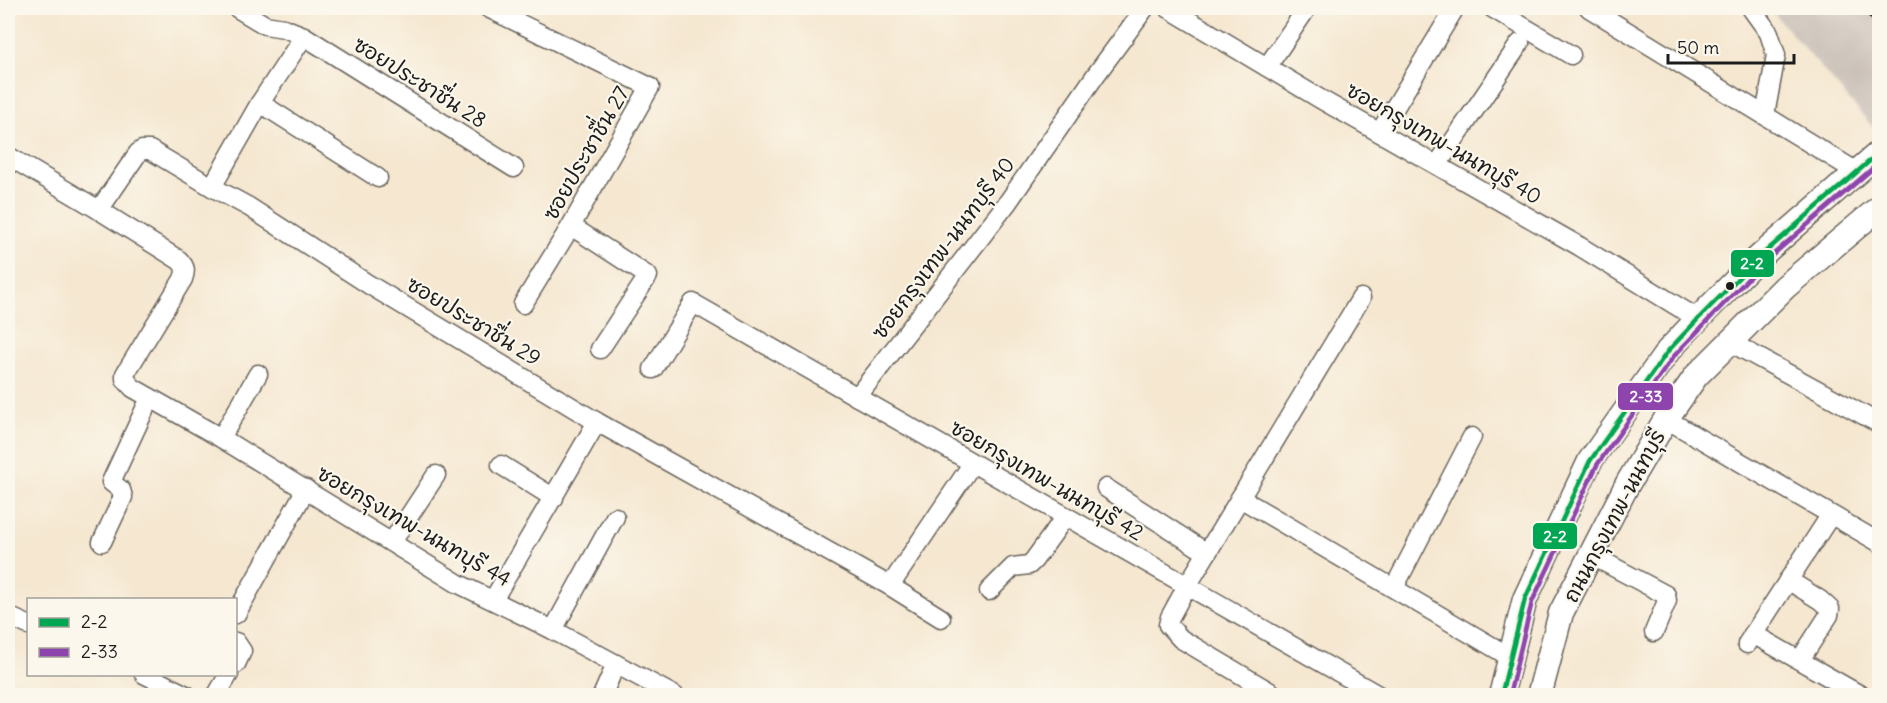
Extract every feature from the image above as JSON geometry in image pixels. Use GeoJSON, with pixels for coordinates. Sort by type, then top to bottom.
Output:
{"type":"FeatureCollection","features":[{"type":"Feature","properties":{"kind":"main road","name":"ถนนกรุงเทพ-นนทบุรี"},"geometry":{"type":"LineString","coordinates":[[1501,696],[1525,599],[1590,461],[1668,351],[1698,319],[1756,260],[1880,152]]}},
{"type":"Feature","properties":{"kind":"main road","name":"ถนนกรุงเทพ-นนทบุรี"},"geometry":{"type":"LineString","coordinates":[[1539,696],[1562,613],[1628,483],[1666,419],[1696,376],[1785,286],[1880,207]]}},
{"type":"Feature","properties":{"kind":"main road"},"geometry":{"type":"LineString","coordinates":[[1552,543],[1565,540],[1581,548],[1590,558]]}},
{"type":"Feature","properties":{"kind":"street","name":"ซอยประชาชื่น 28"},"geometry":{"type":"LineString","coordinates":[[237,8],[265,25],[284,28],[304,36],[514,168]]}},
{"type":"Feature","properties":{"kind":"street","name":"ซอยประชาชื่น 27"},"geometry":{"type":"LineString","coordinates":[[488,8],[650,87],[571,226],[523,304]]}},
{"type":"Feature","properties":{"kind":"street","name":"ซอยกรุงเทพ-นนทบุรี 40"},"geometry":{"type":"LineString","coordinates":[[857,397],[1008,202],[1145,8]]}},
{"type":"Feature","properties":{"kind":"street","name":"ซอยกรุงเทพ-นนทบุรี 40"},"geometry":{"type":"LineString","coordinates":[[1167,8],[1578,246],[1698,319]]}},
{"type":"Feature","properties":{"kind":"street"},"geometry":{"type":"LineString","coordinates":[[1267,67],[1306,8]]}},
{"type":"Feature","properties":{"kind":"street"},"geometry":{"type":"LineString","coordinates":[[1380,132],[1455,8]]}},
{"type":"Feature","properties":{"kind":"street"},"geometry":{"type":"LineString","coordinates":[[1492,8],[1571,55]]}},
{"type":"Feature","properties":{"kind":"street"},"geometry":{"type":"LineString","coordinates":[[1589,8],[1857,172]]}},
{"type":"Feature","properties":{"kind":"street"},"geometry":{"type":"LineString","coordinates":[[1751,8],[1769,33],[1776,55],[1765,115]]}},
{"type":"Feature","properties":{"kind":"street"},"geometry":{"type":"LineString","coordinates":[[212,188],[260,103],[304,36]]}},
{"type":"Feature","properties":{"kind":"street"},"geometry":{"type":"LineString","coordinates":[[1437,165],[1520,43]]}},
{"type":"Feature","properties":{"kind":"street"},"geometry":{"type":"LineString","coordinates":[[260,103],[378,178]]}},
{"type":"Feature","properties":{"kind":"street","name":"ซอยประชาชื่น 29"},"geometry":{"type":"LineString","coordinates":[[99,210],[138,153],[142,150],[150,150],[212,188],[249,207],[368,284],[597,422],[890,586],[941,618]]}},
{"type":"Feature","properties":{"kind":"street"},"geometry":{"type":"LineString","coordinates":[[8,156],[99,210]]}},
{"type":"Feature","properties":{"kind":"street","name":"ซอยกรุงเทพ-นนทบุรี 44"},"geometry":{"type":"LineString","coordinates":[[99,210],[185,266],[186,272],[183,279],[125,374],[125,379],[133,388],[222,438],[457,583],[553,630],[675,696]]}},
{"type":"Feature","properties":{"kind":"street"},"geometry":{"type":"LineString","coordinates":[[571,226],[648,276],[600,349]]}},
{"type":"Feature","properties":{"kind":"street"},"geometry":{"type":"LineString","coordinates":[[1272,693],[1181,639],[1168,625],[1187,586],[1361,298]]}},
{"type":"Feature","properties":{"kind":"street","name":"ซอยกรุงเทพ-นนทบุรี 42"},"geometry":{"type":"LineString","coordinates":[[652,369],[693,303],[1065,518],[1380,696]]}},
{"type":"Feature","properties":{"kind":"street"},"geometry":{"type":"LineString","coordinates":[[1730,342],[1880,424]]}},
{"type":"Feature","properties":{"kind":"street"},"geometry":{"type":"LineString","coordinates":[[222,438],[258,374]]}},
{"type":"Feature","properties":{"kind":"street"},"geometry":{"type":"LineString","coordinates":[[102,543],[123,497],[121,490],[111,482],[150,398]]}},
{"type":"Feature","properties":{"kind":"street"},"geometry":{"type":"LineString","coordinates":[[1666,419],[1880,543]]}},
{"type":"Feature","properties":{"kind":"street"},"geometry":{"type":"LineString","coordinates":[[493,600],[597,422]]}},
{"type":"Feature","properties":{"kind":"street"},"geometry":{"type":"LineString","coordinates":[[1394,588],[1472,437]]}},
{"type":"Feature","properties":{"kind":"street"},"geometry":{"type":"LineString","coordinates":[[890,586],[972,464]]}},
{"type":"Feature","properties":{"kind":"street"},"geometry":{"type":"LineString","coordinates":[[501,465],[554,498]]}},
{"type":"Feature","properties":{"kind":"street"},"geometry":{"type":"LineString","coordinates":[[392,542],[436,474]]}},
{"type":"Feature","properties":{"kind":"street"},"geometry":{"type":"LineString","coordinates":[[1106,488],[1207,553]]}},
{"type":"Feature","properties":{"kind":"street"},"geometry":{"type":"LineString","coordinates":[[237,612],[306,489]]}},
{"type":"Feature","properties":{"kind":"street"},"geometry":{"type":"LineString","coordinates":[[1240,498],[1510,657]]}},
{"type":"Feature","properties":{"kind":"street"},"geometry":{"type":"LineString","coordinates":[[1830,516],[1750,639],[1800,660],[1862,696]]}},
{"type":"Feature","properties":{"kind":"street"},"geometry":{"type":"LineString","coordinates":[[553,630],[615,517]]}},
{"type":"Feature","properties":{"kind":"street"},"geometry":{"type":"LineString","coordinates":[[989,591],[1013,567],[1029,565],[1065,518]]}},
{"type":"Feature","properties":{"kind":"street"},"geometry":{"type":"LineString","coordinates":[[1590,558],[1666,595],[1667,601],[1654,632]]}},
{"type":"Feature","properties":{"kind":"street"},"geometry":{"type":"LineString","coordinates":[[1788,580],[1828,605],[1830,609],[1829,615],[1800,660]]}},
{"type":"Feature","properties":{"kind":"street"},"geometry":{"type":"LineString","coordinates":[[8,616],[27,625]]}},
{"type":"Feature","properties":{"kind":"street"},"geometry":{"type":"LineString","coordinates":[[237,644],[242,651],[237,662]]}},
{"type":"Feature","properties":{"kind":"street"},"geometry":{"type":"LineString","coordinates":[[602,696],[616,664]]}},
{"type":"Feature","properties":{"kind":"street"},"geometry":{"type":"LineString","coordinates":[[146,676],[188,696]]}},
{"type":"Feature","properties":{"kind":"street"},"geometry":{"type":"LineString","coordinates":[[216,696],[228,676]]}},
{"type":"Feature","properties":{"kind":"shaded area"},"geometry":{"type":"Polygon","coordinates":[[[1769,8],[1879,8],[1879,134],[1832,80],[1769,8]]]}},
{"type":"Feature","properties":{"kind":"railway"},"geometry":{"type":"LineString","coordinates":[[1864,8],[1880,27]]}},
{"type":"Feature","properties":{"kind":"transit line","name":"2-2"},"geometry":{"type":"LineString","coordinates":[[1501,696],[1525,599],[1590,461],[1668,351],[1698,319],[1756,260],[1880,152]]}},
{"type":"Feature","properties":{"kind":"transit line","name":"2-33"},"geometry":{"type":"LineString","coordinates":[[1509,696],[1532,602],[1597,465],[1674,356],[1761,265],[1880,162]]}}]}
